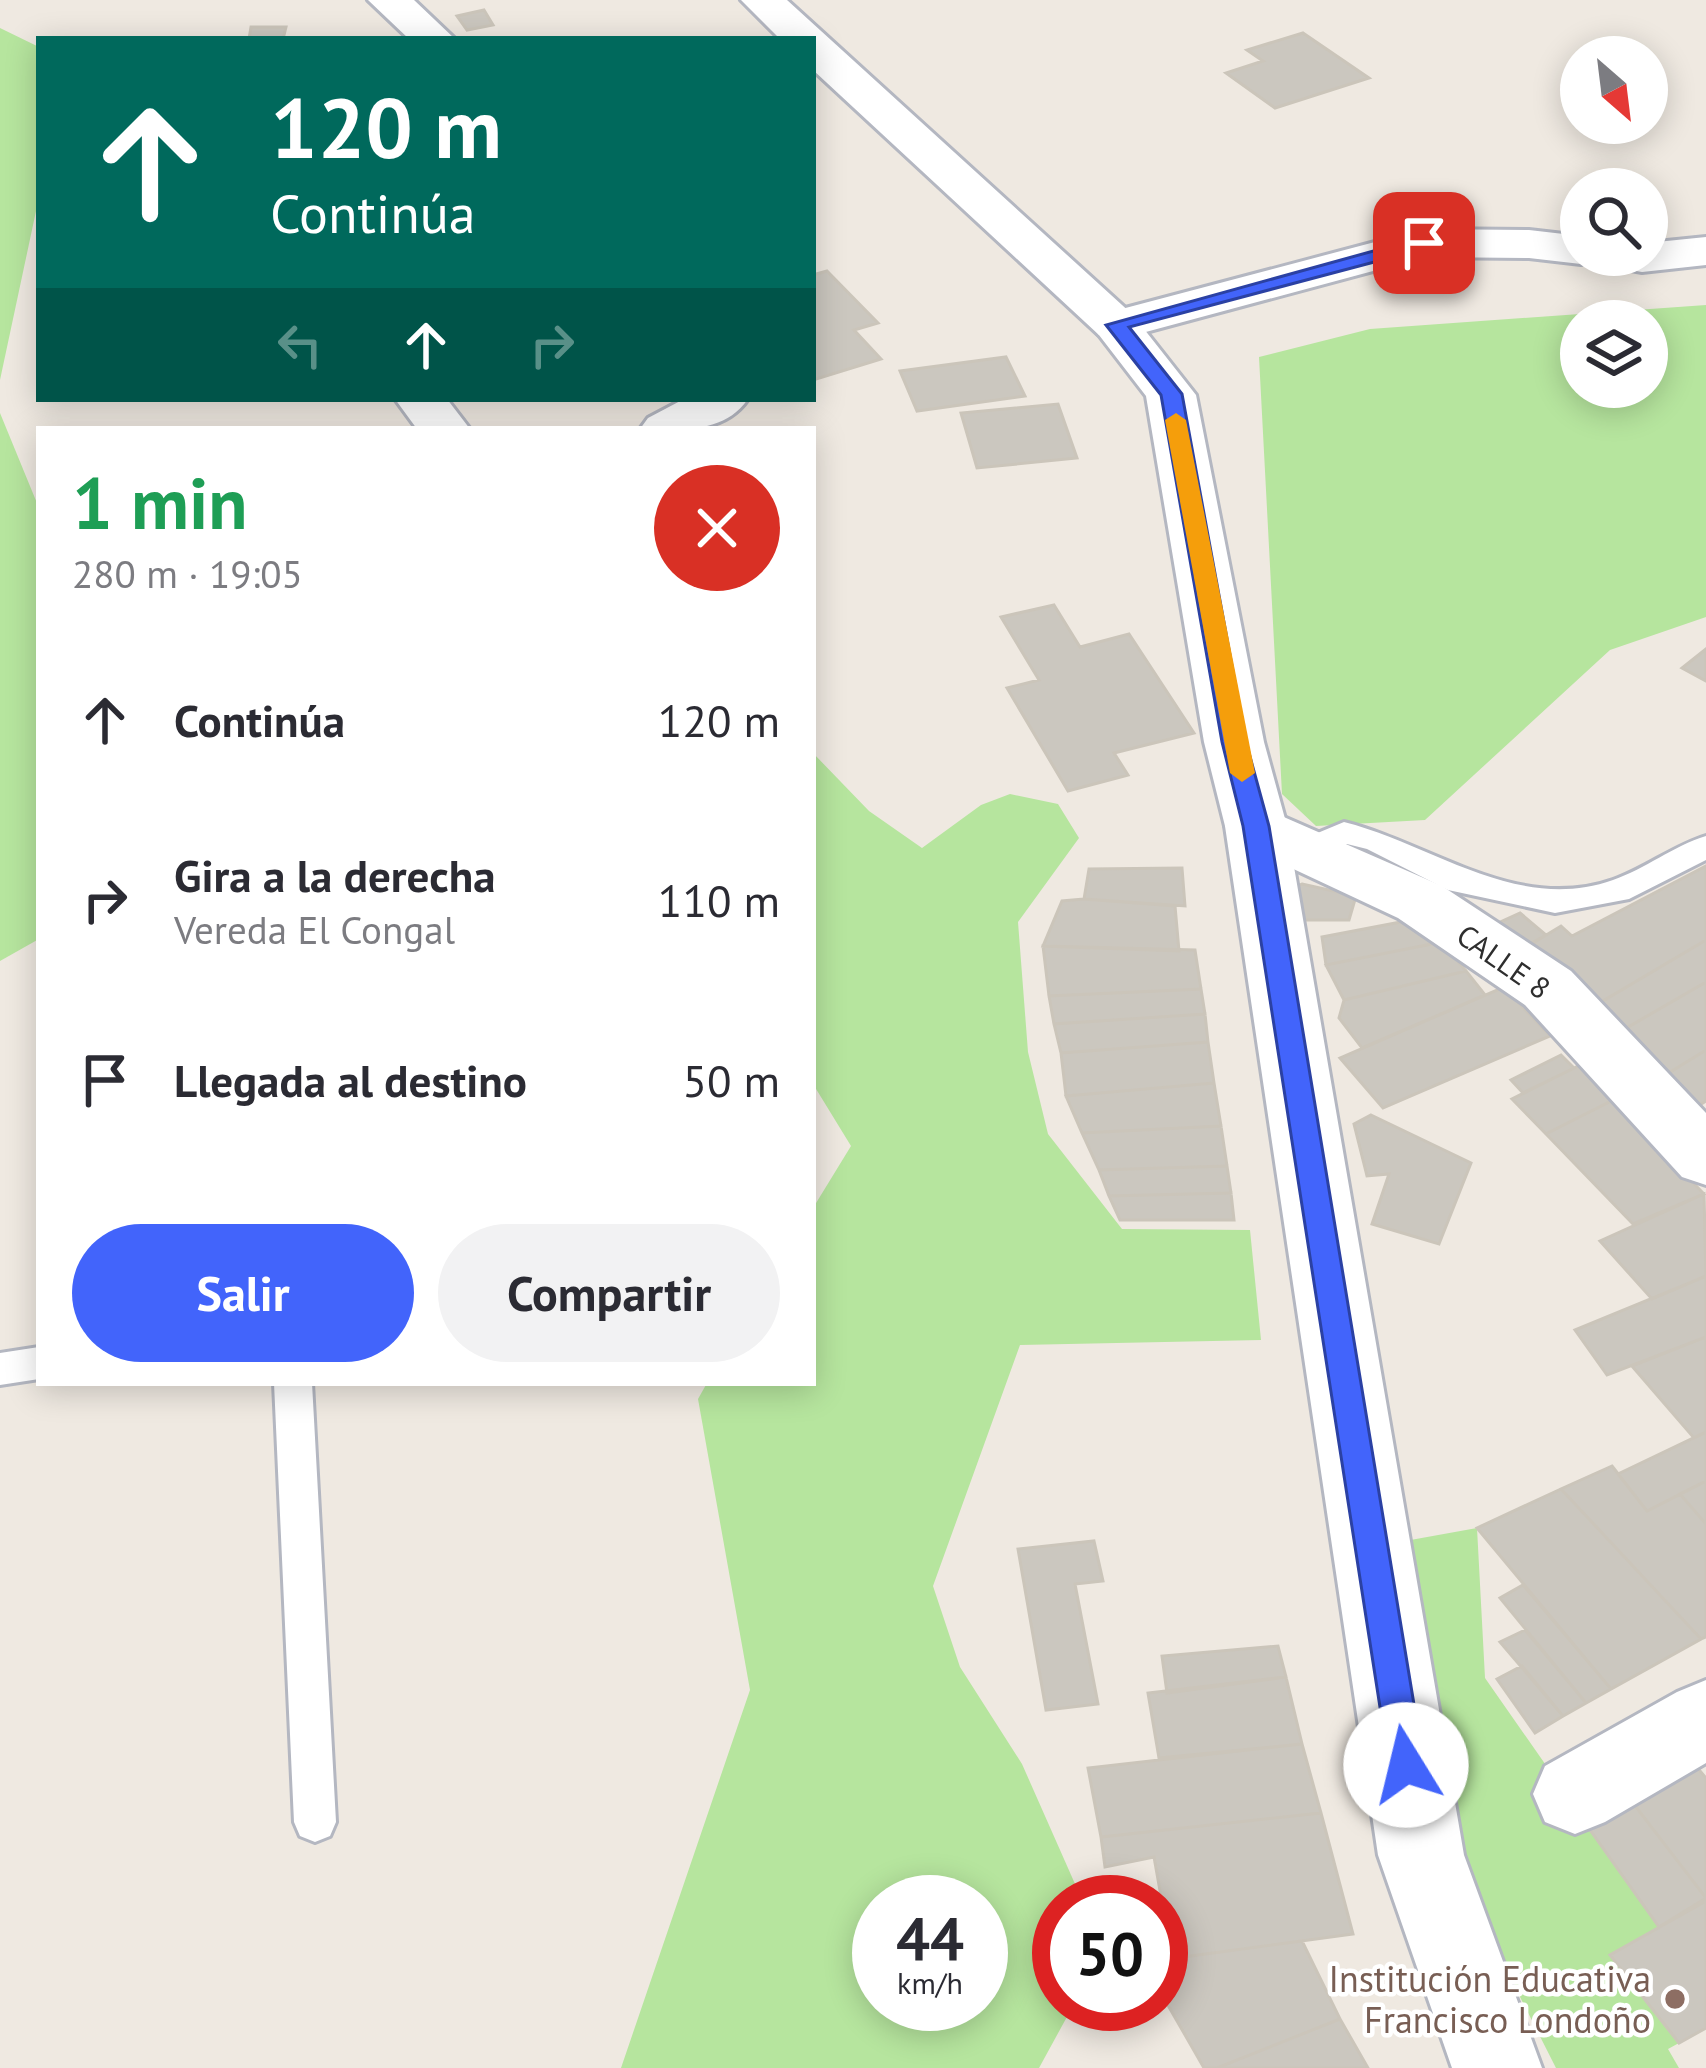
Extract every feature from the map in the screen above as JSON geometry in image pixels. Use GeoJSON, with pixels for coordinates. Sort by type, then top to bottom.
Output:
{"type":"FeatureCollection","features":[{"type":"Feature","properties":{"kind":"main road"},"geometry":{"type":"LineString","coordinates":[[762,0],[802,36]]}},
{"type":"Feature","properties":{"kind":"main road"},"geometry":{"type":"LineString","coordinates":[[386,14],[428,36]]}},
{"type":"Feature","properties":{"kind":"main road"},"geometry":{"type":"LineString","coordinates":[[816,50],[1116,325],[1171,394],[1234,742],[1272,829],[1421,1855],[1497,2068]]}},
{"type":"Feature","properties":{"kind":"main road"},"geometry":{"type":"LineString","coordinates":[[1116,325],[1424,243],[1560,248]]}},
{"type":"Feature","properties":{"kind":"main road"},"geometry":{"type":"LineString","coordinates":[[1668,255],[1706,251]]}},
{"type":"Feature","properties":{"kind":"main road"},"geometry":{"type":"LineString","coordinates":[[672,426],[716,402]]}},
{"type":"Feature","properties":{"kind":"main road","name":"CALLE 8"},"geometry":{"type":"LineString","coordinates":[[1272,829],[1420,902],[1548,988],[1706,1158]]}},
{"type":"Feature","properties":{"kind":"main road"},"geometry":{"type":"LineString","coordinates":[[1574,1794],[1706,1719]]}},
{"type":"Feature","properties":{"kind":"lane"},"geometry":{"type":"LineString","coordinates":[[1272,829],[1344,833],[1376,841],[1459,882],[1555,902],[1618,891],[1706,847]]}},
{"type":"Feature","properties":{"kind":"lane"},"geometry":{"type":"LineString","coordinates":[[0,1369],[36,1364]]}},
{"type":"Feature","properties":{"kind":"lane"},"geometry":{"type":"LineString","coordinates":[[293,1386],[315,1822]]}},
{"type":"Feature","properties":{"kind":"green space"},"geometry":{"type":"Polygon","coordinates":[[[0,28],[36,46],[36,211],[0,380],[0,28]]]}},
{"type":"Feature","properties":{"kind":"green space"},"geometry":{"type":"Polygon","coordinates":[[[1706,305],[1706,617],[1610,650],[1425,820],[1316,826],[1282,794],[1259,357],[1370,329],[1560,315],[1560,408],[1668,408],[1668,308],[1706,305]]]}},
{"type":"Feature","properties":{"kind":"green space"},"geometry":{"type":"Polygon","coordinates":[[[0,413],[36,501],[36,941],[0,961],[0,413]]]}},
{"type":"Feature","properties":{"kind":"green space"},"geometry":{"type":"Polygon","coordinates":[[[816,756],[869,811],[922,848],[981,805],[1010,794],[1058,804],[1079,838],[1018,922],[1028,1052],[1048,1134],[1122,1229],[1250,1230],[1261,1340],[1020,1345],[933,1586],[960,1667],[1022,1764],[1071,1875],[1032,1875],[1032,2031],[1059,2031],[1039,2068],[621,2068],[750,1690],[698,1399],[705,1386],[816,1386],[816,1203],[851,1146],[816,1089],[816,756]]]}},
{"type":"Feature","properties":{"kind":"green space"},"geometry":{"type":"Polygon","coordinates":[[[1477,1528],[1485,1678],[1659,1927],[1610,1955],[1679,2043],[1668,2049],[1679,2068],[1556,2068],[1459,1855],[1405,1541],[1477,1528]]]}},
{"type":"Feature","properties":{"kind":"building"},"geometry":{"type":"Polygon","coordinates":[[[484,10],[493,25],[467,30],[457,16],[484,10]]]}},
{"type":"Feature","properties":{"kind":"building"},"geometry":{"type":"Polygon","coordinates":[[[251,27],[286,27],[284,36],[250,36],[251,27]]]}},
{"type":"Feature","properties":{"kind":"building"},"geometry":{"type":"Polygon","coordinates":[[[1303,33],[1369,78],[1275,108],[1226,73],[1263,61],[1247,50],[1303,33]]]}},
{"type":"Feature","properties":{"kind":"building"},"geometry":{"type":"Polygon","coordinates":[[[827,271],[878,323],[854,330],[881,359],[816,379],[816,274],[827,271]]]}},
{"type":"Feature","properties":{"kind":"building"},"geometry":{"type":"Polygon","coordinates":[[[1006,357],[1025,396],[917,411],[900,371],[1006,357]]]}},
{"type":"Feature","properties":{"kind":"building"},"geometry":{"type":"Polygon","coordinates":[[[1058,404],[1077,458],[977,468],[961,413],[1058,404]]]}},
{"type":"Feature","properties":{"kind":"building"},"geometry":{"type":"Polygon","coordinates":[[[1054,605],[1080,647],[1129,634],[1194,733],[1114,753],[1128,775],[1068,791],[1007,688],[1039,680],[1001,617],[1054,605]]]}},
{"type":"Feature","properties":{"kind":"building"},"geometry":{"type":"Polygon","coordinates":[[[1706,649],[1706,681],[1682,668],[1706,649]]]}},
{"type":"Feature","properties":{"kind":"building"},"geometry":{"type":"Polygon","coordinates":[[[1706,866],[1706,940],[1596,1005],[1533,943],[1561,926],[1572,936],[1706,866]]]}},
{"type":"Feature","properties":{"kind":"building"},"geometry":{"type":"Polygon","coordinates":[[[1182,868],[1185,906],[1084,899],[1089,869],[1182,868]]]}},
{"type":"Feature","properties":{"kind":"building"},"geometry":{"type":"Polygon","coordinates":[[[1302,884],[1356,896],[1349,920],[1299,920],[1293,888],[1302,884]]]}},
{"type":"Feature","properties":{"kind":"building"},"geometry":{"type":"Polygon","coordinates":[[[1062,901],[1175,906],[1179,951],[1043,946],[1062,901]]]}},
{"type":"Feature","properties":{"kind":"building"},"geometry":{"type":"Polygon","coordinates":[[[1520,913],[1546,935],[1521,949],[1494,925],[1520,913]]]}},
{"type":"Feature","properties":{"kind":"building"},"geometry":{"type":"Polygon","coordinates":[[[1422,918],[1442,942],[1326,965],[1322,937],[1422,918]]]}},
{"type":"Feature","properties":{"kind":"building"},"geometry":{"type":"Polygon","coordinates":[[[1706,940],[1706,982],[1623,1030],[1596,1005],[1706,940]]]}},
{"type":"Feature","properties":{"kind":"building"},"geometry":{"type":"Polygon","coordinates":[[[1442,942],[1466,971],[1344,1000],[1326,965],[1442,942]]]}},
{"type":"Feature","properties":{"kind":"building"},"geometry":{"type":"Polygon","coordinates":[[[1043,946],[1195,950],[1201,989],[1049,996],[1043,946]]]}},
{"type":"Feature","properties":{"kind":"building"},"geometry":{"type":"Polygon","coordinates":[[[1466,971],[1485,995],[1362,1048],[1339,1018],[1344,1000],[1466,971]]]}},
{"type":"Feature","properties":{"kind":"building"},"geometry":{"type":"Polygon","coordinates":[[[1706,982],[1706,1050],[1667,1074],[1623,1030],[1706,982]]]}},
{"type":"Feature","properties":{"kind":"building"},"geometry":{"type":"Polygon","coordinates":[[[1504,987],[1550,1036],[1383,1108],[1340,1058],[1504,987]]]}},
{"type":"Feature","properties":{"kind":"building"},"geometry":{"type":"Polygon","coordinates":[[[1201,989],[1205,1014],[1054,1024],[1049,996],[1201,989]]]}},
{"type":"Feature","properties":{"kind":"building"},"geometry":{"type":"Polygon","coordinates":[[[1205,1014],[1208,1042],[1061,1053],[1054,1024],[1205,1014]]]}},
{"type":"Feature","properties":{"kind":"building"},"geometry":{"type":"Polygon","coordinates":[[[1208,1042],[1214,1083],[1066,1096],[1061,1053],[1208,1042]]]}},
{"type":"Feature","properties":{"kind":"building"},"geometry":{"type":"Polygon","coordinates":[[[1706,1050],[1706,1101],[1698,1106],[1667,1074],[1706,1050]]]}},
{"type":"Feature","properties":{"kind":"building"},"geometry":{"type":"Polygon","coordinates":[[[1561,1055],[1574,1068],[1523,1093],[1511,1080],[1561,1055]]]}},
{"type":"Feature","properties":{"kind":"building"},"geometry":{"type":"Polygon","coordinates":[[[1578,1066],[1613,1100],[1546,1134],[1512,1099],[1578,1066]]]}},
{"type":"Feature","properties":{"kind":"building"},"geometry":{"type":"Polygon","coordinates":[[[1214,1083],[1221,1126],[1082,1133],[1066,1096],[1214,1083]]]}},
{"type":"Feature","properties":{"kind":"building"},"geometry":{"type":"Polygon","coordinates":[[[1613,1100],[1704,1194],[1633,1224],[1546,1134],[1613,1100]]]}},
{"type":"Feature","properties":{"kind":"building"},"geometry":{"type":"Polygon","coordinates":[[[1371,1115],[1471,1163],[1439,1244],[1372,1224],[1389,1174],[1367,1176],[1354,1124],[1371,1115]]]}},
{"type":"Feature","properties":{"kind":"building"},"geometry":{"type":"Polygon","coordinates":[[[1221,1126],[1227,1166],[1099,1170],[1082,1133],[1221,1126]]]}},
{"type":"Feature","properties":{"kind":"building"},"geometry":{"type":"Polygon","coordinates":[[[1227,1166],[1231,1193],[1109,1196],[1099,1170],[1227,1166]]]}},
{"type":"Feature","properties":{"kind":"building"},"geometry":{"type":"Polygon","coordinates":[[[1231,1193],[1234,1220],[1120,1220],[1109,1196],[1231,1193]]]}},
{"type":"Feature","properties":{"kind":"building"},"geometry":{"type":"Polygon","coordinates":[[[1704,1194],[1706,1276],[1652,1299],[1600,1241],[1704,1194]]]}},
{"type":"Feature","properties":{"kind":"building"},"geometry":{"type":"Polygon","coordinates":[[[1706,1276],[1706,1337],[1607,1375],[1575,1330],[1706,1276]]]}},
{"type":"Feature","properties":{"kind":"building"},"geometry":{"type":"Polygon","coordinates":[[[1706,1337],[1706,1432],[1694,1438],[1632,1366],[1706,1337]]]}},
{"type":"Feature","properties":{"kind":"building"},"geometry":{"type":"Polygon","coordinates":[[[1706,1432],[1706,1481],[1647,1511],[1618,1474],[1706,1432]]]}},
{"type":"Feature","properties":{"kind":"building"},"geometry":{"type":"Polygon","coordinates":[[[1612,1466],[1647,1511],[1680,1494],[1706,1524],[1706,1637],[1701,1639],[1561,1489],[1612,1466]]]}},
{"type":"Feature","properties":{"kind":"building"},"geometry":{"type":"Polygon","coordinates":[[[1706,1481],[1706,1524],[1680,1494],[1706,1481]]]}},
{"type":"Feature","properties":{"kind":"building"},"geometry":{"type":"Polygon","coordinates":[[[1561,1489],[1701,1639],[1611,1689],[1477,1528],[1561,1489]]]}},
{"type":"Feature","properties":{"kind":"building"},"geometry":{"type":"Polygon","coordinates":[[[1094,1541],[1103,1581],[1075,1584],[1098,1704],[1046,1710],[1018,1549],[1094,1541]]]}},
{"type":"Feature","properties":{"kind":"building"},"geometry":{"type":"Polygon","coordinates":[[[1523,1585],[1611,1689],[1586,1703],[1500,1598],[1523,1585]]]}},
{"type":"Feature","properties":{"kind":"building"},"geometry":{"type":"Polygon","coordinates":[[[1525,1630],[1586,1703],[1563,1716],[1500,1642],[1525,1630]]]}},
{"type":"Feature","properties":{"kind":"building"},"geometry":{"type":"Polygon","coordinates":[[[1278,1646],[1286,1677],[1167,1693],[1162,1656],[1278,1646]]]}},
{"type":"Feature","properties":{"kind":"building"},"geometry":{"type":"Polygon","coordinates":[[[1522,1666],[1563,1716],[1535,1733],[1497,1679],[1522,1666]]]}},
{"type":"Feature","properties":{"kind":"building"},"geometry":{"type":"Polygon","coordinates":[[[1286,1677],[1302,1744],[1159,1758],[1148,1693],[1286,1677]]]}},
{"type":"Feature","properties":{"kind":"building"},"geometry":{"type":"Polygon","coordinates":[[[1302,1744],[1321,1813],[1101,1837],[1088,1768],[1302,1744]]]}},
{"type":"Feature","properties":{"kind":"building"},"geometry":{"type":"Polygon","coordinates":[[[1689,1758],[1706,1778],[1706,1898],[1626,1794],[1689,1758]]]}},
{"type":"Feature","properties":{"kind":"building"},"geometry":{"type":"Polygon","coordinates":[[[1626,1794],[1706,1898],[1659,1927],[1583,1820],[1626,1794]]]}},
{"type":"Feature","properties":{"kind":"building"},"geometry":{"type":"Polygon","coordinates":[[[1321,1813],[1353,1934],[1188,1956],[1188,1875],[1157,1875],[1154,1857],[1105,1867],[1101,1837],[1321,1813]]]}},
{"type":"Feature","properties":{"kind":"building","name":"Institución Educativa Francisco Londoño"},"geometry":{"type":"Polygon","coordinates":[[[1706,1901],[1706,2028],[1679,2043],[1610,1955],[1706,1901]]]}},
{"type":"Feature","properties":{"kind":"building"},"geometry":{"type":"Polygon","coordinates":[[[1302,1941],[1340,2019],[1217,2068],[1204,2068],[1183,2031],[1188,2031],[1188,1956],[1302,1941]]]}},
{"type":"Feature","properties":{"kind":"building"},"geometry":{"type":"Polygon","coordinates":[[[1340,2019],[1368,2068],[1217,2068],[1340,2019]]]}},
{"type":"Feature","properties":{"kind":"slow traffic"},"geometry":{"type":"LineString","coordinates":[[1176,420],[1242,773]]}},
{"type":"Feature","properties":{"kind":"place","name":"Institución Educativa Francisco Londoño"},"geometry":{"type":"Point","coordinates":[1675,1999]}},
{"type":"Feature","properties":{"kind":"route"},"geometry":{"type":"LineString","coordinates":[[1406,1765],[1256,826],[1234,742],[1171,394],[1116,325],[1424,243]]}}]}
